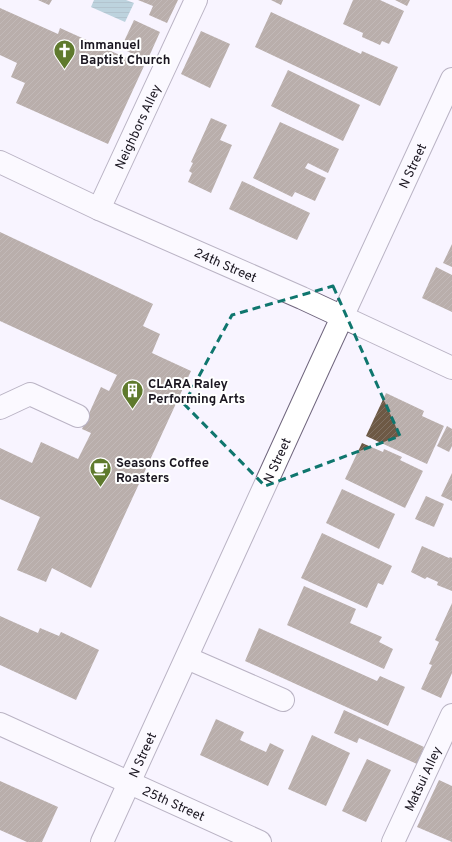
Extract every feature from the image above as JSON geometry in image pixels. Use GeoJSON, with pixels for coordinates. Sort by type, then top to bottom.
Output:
{"type":"FeatureCollection","features":[{"type":"Feature","properties":{"kind":"street","name":"Neighbors Alley"},"geometry":{"type":"LineString","coordinates":[[99,209],[196,0]]}},
{"type":"Feature","properties":{"kind":"street","name":"N Street"},"geometry":{"type":"LineString","coordinates":[[102,842],[452,79]]}},
{"type":"Feature","properties":{"kind":"street","name":"24th Street"},"geometry":{"type":"LineString","coordinates":[[0,162],[99,209],[342,317],[452,368]]}},
{"type":"Feature","properties":{"kind":"street"},"geometry":{"type":"LineString","coordinates":[[0,408],[30,394],[78,416]]}},
{"type":"Feature","properties":{"kind":"street"},"geometry":{"type":"LineString","coordinates":[[187,658],[283,700]]}},
{"type":"Feature","properties":{"kind":"street","name":"Matsui Alley"},"geometry":{"type":"LineString","coordinates":[[393,842],[452,715]]}},
{"type":"Feature","properties":{"kind":"street","name":"25th Street"},"geometry":{"type":"LineString","coordinates":[[0,724],[260,842]]}},
{"type":"Feature","properties":{"kind":"highlighted area"},"geometry":{"type":"Polygon","coordinates":[[[333,286],[400,436],[265,486],[184,404],[232,315],[333,286]]]}},
{"type":"Feature","properties":{"kind":"water"},"geometry":{"type":"Polygon","coordinates":[[[94,0],[126,0],[134,3],[125,22],[91,7],[94,0]]]}},
{"type":"Feature","properties":{"kind":"building"},"geometry":{"type":"Polygon","coordinates":[[[38,0],[52,0],[49,5],[38,0]]]}},
{"type":"Feature","properties":{"kind":"building"},"geometry":{"type":"Polygon","coordinates":[[[138,0],[178,0],[167,23],[149,15],[153,6],[138,0]]]}},
{"type":"Feature","properties":{"kind":"building"},"geometry":{"type":"Polygon","coordinates":[[[271,0],[283,0],[281,5],[271,0]]]}},
{"type":"Feature","properties":{"kind":"building"},"geometry":{"type":"Polygon","coordinates":[[[353,0],[380,0],[404,11],[389,44],[382,41],[380,45],[362,37],[363,33],[343,24],[353,0]]]}},
{"type":"Feature","properties":{"kind":"building"},"geometry":{"type":"Polygon","coordinates":[[[395,0],[410,0],[407,6],[395,0]]]}},
{"type":"Feature","properties":{"kind":"building"},"geometry":{"type":"Polygon","coordinates":[[[0,8],[58,34],[60,28],[144,66],[108,144],[16,103],[25,83],[11,77],[17,63],[0,55],[0,8]]]}},
{"type":"Feature","properties":{"kind":"building"},"geometry":{"type":"Polygon","coordinates":[[[271,12],[361,54],[362,51],[398,67],[380,106],[255,47],[271,12]]]}},
{"type":"Feature","properties":{"kind":"building"},"geometry":{"type":"Polygon","coordinates":[[[134,20],[160,32],[147,61],[121,48],[134,20]]]}},
{"type":"Feature","properties":{"kind":"building"},"geometry":{"type":"Polygon","coordinates":[[[201,31],[230,44],[210,88],[181,74],[201,31]]]}},
{"type":"Feature","properties":{"kind":"building"},"geometry":{"type":"Polygon","coordinates":[[[288,70],[360,105],[343,141],[271,106],[288,70]]]}},
{"type":"Feature","properties":{"kind":"building"},"geometry":{"type":"Polygon","coordinates":[[[211,118],[227,125],[220,140],[232,145],[211,193],[188,182],[192,173],[189,171],[193,163],[191,162],[211,118]]]}},
{"type":"Feature","properties":{"kind":"building"},"geometry":{"type":"Polygon","coordinates":[[[280,122],[339,149],[328,173],[308,163],[305,168],[326,178],[315,201],[295,192],[292,197],[253,178],[280,122]]]}},
{"type":"Feature","properties":{"kind":"building"},"geometry":{"type":"Polygon","coordinates":[[[242,181],[310,213],[297,240],[229,209],[242,181]]]}},
{"type":"Feature","properties":{"kind":"building","name":"CLARA Raley Performing Arts"},"geometry":{"type":"Polygon","coordinates":[[[0,232],[153,304],[143,326],[160,334],[152,353],[191,371],[91,588],[52,568],[46,582],[17,570],[40,517],[0,499],[0,448],[32,463],[41,442],[78,459],[91,433],[82,429],[101,387],[109,391],[117,375],[0,321],[0,232]]]}},
{"type":"Feature","properties":{"kind":"building"},"geometry":{"type":"Polygon","coordinates":[[[452,244],[452,267],[443,263],[452,244]]]}},
{"type":"Feature","properties":{"kind":"building"},"geometry":{"type":"Polygon","coordinates":[[[436,267],[452,275],[452,312],[422,298],[436,267]]]}},
{"type":"Feature","properties":{"kind":"building"},"geometry":{"type":"Polygon","coordinates":[[[386,393],[424,411],[422,416],[444,426],[427,464],[366,436],[386,393]]]}},
{"type":"Feature","properties":{"kind":"building"},"geometry":{"type":"Polygon","coordinates":[[[447,426],[452,429],[452,446],[449,452],[437,446],[447,426]]]}},
{"type":"Feature","properties":{"kind":"building"},"geometry":{"type":"Polygon","coordinates":[[[362,443],[383,452],[384,449],[402,457],[400,460],[423,471],[405,508],[345,479],[362,443]]]}},
{"type":"Feature","properties":{"kind":"building"},"geometry":{"type":"Polygon","coordinates":[[[452,473],[452,501],[441,496],[452,473]]]}},
{"type":"Feature","properties":{"kind":"building"},"geometry":{"type":"Polygon","coordinates":[[[342,489],[395,514],[379,549],[326,523],[342,489]]]}},
{"type":"Feature","properties":{"kind":"building"},"geometry":{"type":"Polygon","coordinates":[[[426,496],[444,504],[434,527],[415,519],[426,496]]]}},
{"type":"Feature","properties":{"kind":"building"},"geometry":{"type":"Polygon","coordinates":[[[322,533],[392,566],[383,585],[378,583],[367,608],[301,578],[322,533]]]}},
{"type":"Feature","properties":{"kind":"building"},"geometry":{"type":"Polygon","coordinates":[[[422,546],[452,558],[452,591],[437,585],[438,582],[427,577],[425,579],[411,572],[422,546]]]}},
{"type":"Feature","properties":{"kind":"building"},"geometry":{"type":"Polygon","coordinates":[[[304,586],[356,609],[350,623],[382,637],[379,642],[393,649],[384,669],[287,625],[304,586]]]}},
{"type":"Feature","properties":{"kind":"building"},"geometry":{"type":"Polygon","coordinates":[[[452,603],[452,673],[441,698],[421,689],[432,665],[429,664],[439,642],[435,640],[452,603]]]}},
{"type":"Feature","properties":{"kind":"building"},"geometry":{"type":"Polygon","coordinates":[[[0,616],[38,633],[40,628],[59,636],[61,632],[99,650],[76,700],[0,665],[0,616]]]}},
{"type":"Feature","properties":{"kind":"building"},"geometry":{"type":"Polygon","coordinates":[[[259,628],[377,681],[380,676],[405,687],[388,726],[245,661],[259,628]]]}},
{"type":"Feature","properties":{"kind":"building"},"geometry":{"type":"Polygon","coordinates":[[[344,710],[424,747],[417,764],[359,738],[357,743],[334,733],[344,710]]]}},
{"type":"Feature","properties":{"kind":"building"},"geometry":{"type":"Polygon","coordinates":[[[216,719],[244,732],[240,740],[266,752],[270,743],[284,750],[268,786],[200,755],[216,719]]]}},
{"type":"Feature","properties":{"kind":"building"},"geometry":{"type":"Polygon","coordinates":[[[312,735],[350,753],[326,806],[288,789],[312,735]]]}},
{"type":"Feature","properties":{"kind":"building"},"geometry":{"type":"Polygon","coordinates":[[[367,759],[391,770],[366,822],[342,811],[367,759]]]}},
{"type":"Feature","properties":{"kind":"building"},"geometry":{"type":"Polygon","coordinates":[[[439,780],[452,786],[452,842],[417,827],[439,780]]]}},
{"type":"Feature","properties":{"kind":"building"},"geometry":{"type":"Polygon","coordinates":[[[0,781],[58,807],[42,842],[27,842],[0,830],[0,781]]]}},
{"type":"Feature","properties":{"kind":"place","name":"Immanuel Baptist Church"},"geometry":{"type":"Point","coordinates":[64,70]}},
{"type":"Feature","properties":{"kind":"place","name":"CLARA Raley Performing Arts"},"geometry":{"type":"Point","coordinates":[132,410]}},
{"type":"Feature","properties":{"kind":"place","name":"Seasons Coffee Roasters"},"geometry":{"type":"Point","coordinates":[100,488]}}]}
